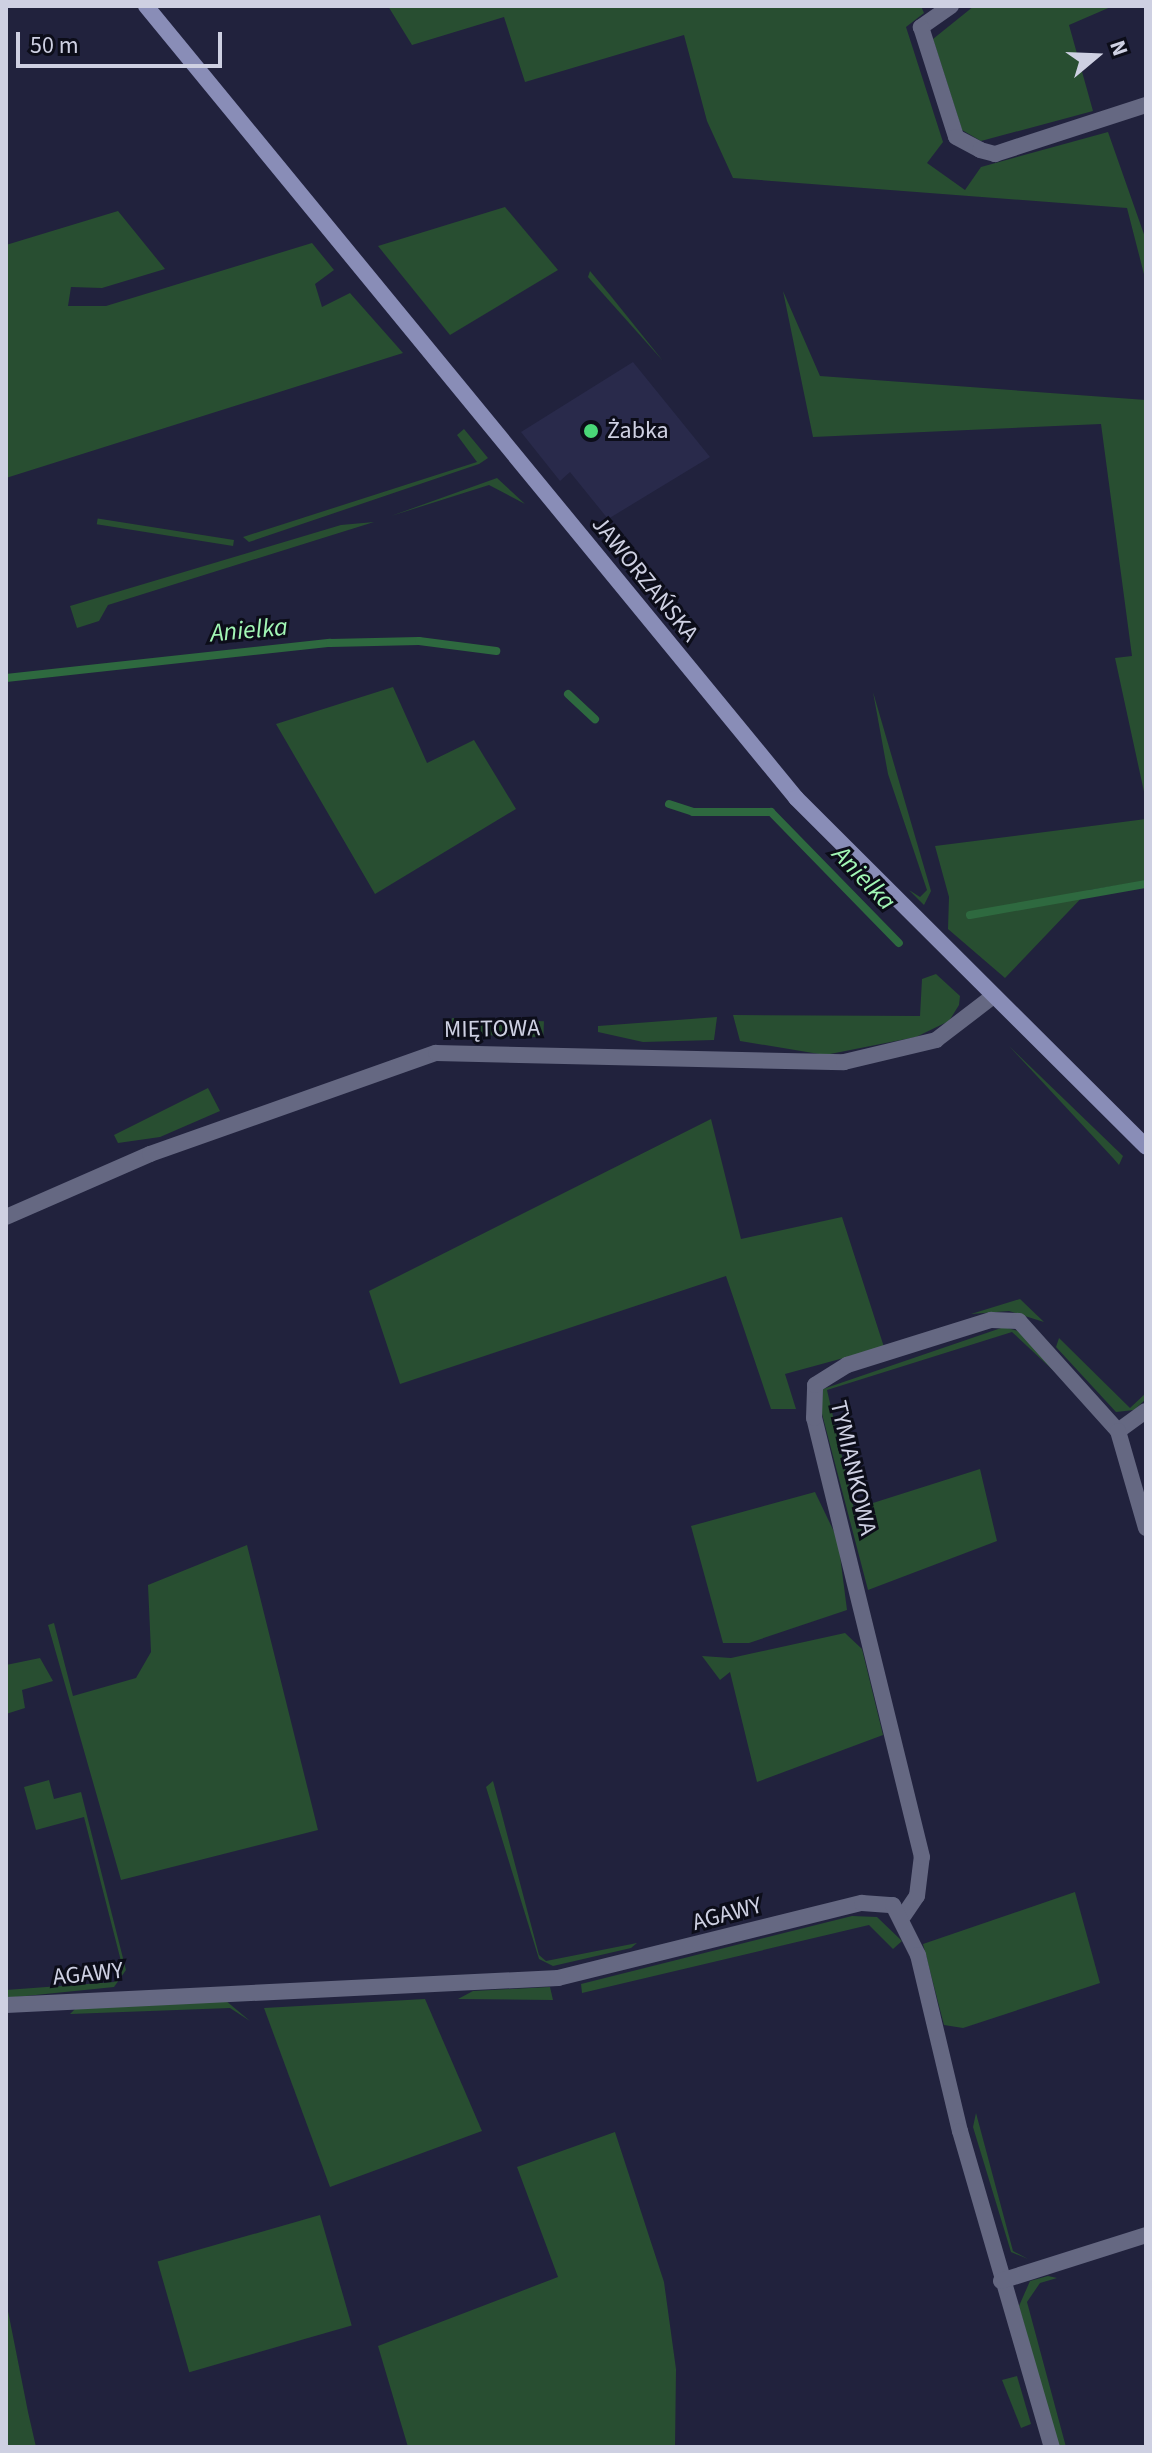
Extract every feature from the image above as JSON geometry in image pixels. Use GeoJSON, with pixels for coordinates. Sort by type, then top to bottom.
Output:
{"type":"FeatureCollection","features":[{"type":"Feature","properties":{"kind":"street","name":"JAWORZAŃSKA"},"geometry":{"type":"LineString","coordinates":[[146,6],[787,787],[992,997],[1146,1147]]}},
{"type":"Feature","properties":{"kind":"street"},"geometry":{"type":"LineString","coordinates":[[951,6],[921,27],[956,137],[980,150],[995,154],[1146,105]]}},
{"type":"Feature","properties":{"kind":"street","name":"MIĘTOWA"},"geometry":{"type":"LineString","coordinates":[[6,1217],[150,1154],[436,1053],[844,1062],[936,1040],[992,997]]}},
{"type":"Feature","properties":{"kind":"street","name":"TYMIANKOWA"},"geometry":{"type":"LineString","coordinates":[[904,1915],[917,1896],[922,1857],[814,1418],[815,1385],[847,1365],[1010,1318],[1030,1328],[1118,1431],[1146,1528]]}},
{"type":"Feature","properties":{"kind":"street"},"geometry":{"type":"LineString","coordinates":[[1118,1431],[1146,1411]]}},
{"type":"Feature","properties":{"kind":"street","name":"AGAWY"},"geometry":{"type":"LineString","coordinates":[[6,2005],[558,1978],[862,1903],[893,1905],[904,1915]]}},
{"type":"Feature","properties":{"kind":"street"},"geometry":{"type":"LineString","coordinates":[[904,1915],[1001,2281],[1052,2447]]}},
{"type":"Feature","properties":{"kind":"street"},"geometry":{"type":"LineString","coordinates":[[1001,2281],[1146,2235]]}},
{"type":"Feature","properties":{"kind":"shaded area"},"geometry":{"type":"Polygon","coordinates":[[[633,362],[710,457],[608,519],[570,472],[560,481],[521,432],[633,362]]]}},
{"type":"Feature","properties":{"kind":"green space"},"geometry":{"type":"Polygon","coordinates":[[[388,6],[921,6],[924,13],[906,27],[943,142],[927,163],[965,190],[981,167],[1108,132],[1146,240],[1146,282],[1127,208],[733,178],[707,121],[684,35],[525,82],[504,17],[412,45],[388,6]]]}},
{"type":"Feature","properties":{"kind":"green space"},"geometry":{"type":"Polygon","coordinates":[[[974,6],[1113,6],[1069,25],[1093,111],[981,141],[962,130],[933,39],[974,6]]]}},
{"type":"Feature","properties":{"kind":"green space"},"geometry":{"type":"Polygon","coordinates":[[[505,207],[558,270],[450,335],[378,246],[505,207]]]}},
{"type":"Feature","properties":{"kind":"green space"},"geometry":{"type":"Polygon","coordinates":[[[118,211],[165,269],[102,288],[71,287],[68,306],[106,306],[312,243],[334,270],[315,284],[322,307],[350,293],[403,353],[6,478],[6,245],[118,211]]]}},
{"type":"Feature","properties":{"kind":"green space"},"geometry":{"type":"Polygon","coordinates":[[[590,271],[610,295],[663,361],[588,277],[590,271]]]}},
{"type":"Feature","properties":{"kind":"green space"},"geometry":{"type":"Polygon","coordinates":[[[783,291],[820,376],[1146,400],[1146,801],[1115,658],[1132,656],[1101,424],[813,437],[783,291]]]}},
{"type":"Feature","properties":{"kind":"green space"},"geometry":{"type":"Polygon","coordinates":[[[464,429],[488,458],[479,464],[249,542],[243,537],[477,462],[457,435],[464,429]]]}},
{"type":"Feature","properties":{"kind":"green space"},"geometry":{"type":"Polygon","coordinates":[[[497,478],[525,504],[489,485],[391,516],[497,478]]]}},
{"type":"Feature","properties":{"kind":"green space"},"geometry":{"type":"Polygon","coordinates":[[[98,518],[234,540],[233,546],[97,524],[98,518]]]}},
{"type":"Feature","properties":{"kind":"green space"},"geometry":{"type":"Polygon","coordinates":[[[374,522],[108,605],[99,621],[77,628],[70,606],[341,525],[374,522]]]}},
{"type":"Feature","properties":{"kind":"green space"},"geometry":{"type":"Polygon","coordinates":[[[393,687],[427,763],[474,740],[516,809],[375,894],[276,724],[393,687]]]}},
{"type":"Feature","properties":{"kind":"green space"},"geometry":{"type":"Polygon","coordinates":[[[873,692],[931,891],[924,905],[909,890],[920,897],[927,890],[888,774],[873,692]]]}},
{"type":"Feature","properties":{"kind":"green space"},"geometry":{"type":"Polygon","coordinates":[[[1146,819],[1146,881],[1089,890],[1005,978],[948,929],[949,897],[935,846],[1146,819]]]}},
{"type":"Feature","properties":{"kind":"green space"},"geometry":{"type":"Polygon","coordinates":[[[936,974],[960,996],[959,1005],[949,1021],[916,1037],[825,1055],[740,1041],[733,1015],[920,1016],[922,979],[936,974]]]}},
{"type":"Feature","properties":{"kind":"green space"},"geometry":{"type":"Polygon","coordinates":[[[717,1017],[714,1040],[643,1042],[598,1032],[598,1026],[717,1017]]]}},
{"type":"Feature","properties":{"kind":"green space"},"geometry":{"type":"Polygon","coordinates":[[[452,1018],[544,1021],[543,1037],[451,1034],[452,1018]]]}},
{"type":"Feature","properties":{"kind":"green space"},"geometry":{"type":"Polygon","coordinates":[[[1009,1046],[1123,1156],[1119,1165],[1113,1158],[1009,1046]]]}},
{"type":"Feature","properties":{"kind":"green space"},"geometry":{"type":"Polygon","coordinates":[[[208,1088],[220,1111],[160,1137],[118,1143],[114,1135],[208,1088]]]}},
{"type":"Feature","properties":{"kind":"green space"},"geometry":{"type":"Polygon","coordinates":[[[711,1119],[741,1239],[842,1217],[884,1347],[785,1374],[796,1409],[771,1409],[726,1276],[400,1384],[369,1291],[711,1119]]]}},
{"type":"Feature","properties":{"kind":"green space"},"geometry":{"type":"Polygon","coordinates":[[[1020,1299],[1044,1322],[1009,1311],[971,1314],[1020,1299]]]}},
{"type":"Feature","properties":{"kind":"green space"},"geometry":{"type":"Polygon","coordinates":[[[1004,1327],[1018,1331],[1071,1387],[1012,1332],[827,1390],[854,1509],[980,1469],[997,1541],[868,1590],[821,1410],[823,1389],[1004,1327]]]}},
{"type":"Feature","properties":{"kind":"green space"},"geometry":{"type":"Polygon","coordinates":[[[1059,1338],[1130,1408],[1146,1393],[1146,1399],[1134,1410],[1116,1412],[1056,1347],[1059,1338]]]}},
{"type":"Feature","properties":{"kind":"green space"},"geometry":{"type":"Polygon","coordinates":[[[815,1492],[838,1540],[847,1610],[749,1643],[723,1643],[691,1526],[815,1492]]]}},
{"type":"Feature","properties":{"kind":"green space"},"geometry":{"type":"Polygon","coordinates":[[[247,1545],[318,1830],[121,1880],[48,1625],[54,1623],[73,1696],[136,1678],[151,1652],[148,1585],[247,1545]]]}},
{"type":"Feature","properties":{"kind":"green space"},"geometry":{"type":"Polygon","coordinates":[[[845,1633],[862,1649],[883,1735],[757,1782],[730,1672],[720,1680],[702,1656],[731,1658],[845,1633]]]}},
{"type":"Feature","properties":{"kind":"green space"},"geometry":{"type":"Polygon","coordinates":[[[40,1658],[53,1681],[22,1690],[25,1708],[6,1714],[6,1665],[40,1658]]]}},
{"type":"Feature","properties":{"kind":"green space"},"geometry":{"type":"Polygon","coordinates":[[[49,1780],[54,1799],[81,1792],[126,1970],[114,1987],[6,1998],[6,1990],[114,1982],[123,1969],[84,1817],[36,1830],[24,1787],[49,1780]]]}},
{"type":"Feature","properties":{"kind":"green space"},"geometry":{"type":"Polygon","coordinates":[[[493,1781],[539,1955],[546,1961],[637,1943],[631,1948],[553,1966],[539,1959],[486,1787],[493,1781]]]}},
{"type":"Feature","properties":{"kind":"green space"},"geometry":{"type":"Polygon","coordinates":[[[1075,1892],[1100,1983],[963,2028],[944,2025],[923,1944],[1075,1892]]]}},
{"type":"Feature","properties":{"kind":"green space"},"geometry":{"type":"Polygon","coordinates":[[[852,1916],[877,1917],[902,1941],[893,1949],[869,1925],[582,1993],[581,1984],[852,1916]]]}},
{"type":"Feature","properties":{"kind":"green space"},"geometry":{"type":"Polygon","coordinates":[[[550,1987],[553,2000],[458,1999],[473,1991],[550,1987]]]}},
{"type":"Feature","properties":{"kind":"green space"},"geometry":{"type":"Polygon","coordinates":[[[425,1999],[482,2131],[330,2187],[264,2008],[425,1999]]]}},
{"type":"Feature","properties":{"kind":"green space"},"geometry":{"type":"Polygon","coordinates":[[[225,2000],[250,2021],[230,2008],[70,2014],[77,2007],[225,2000]]]}},
{"type":"Feature","properties":{"kind":"green space"},"geometry":{"type":"Polygon","coordinates":[[[976,2113],[1013,2251],[1028,2259],[1011,2252],[973,2127],[976,2113]]]}},
{"type":"Feature","properties":{"kind":"green space"},"geometry":{"type":"Polygon","coordinates":[[[615,2132],[664,2282],[676,2369],[675,2447],[408,2447],[378,2346],[558,2277],[517,2167],[615,2132]]]}},
{"type":"Feature","properties":{"kind":"green space"},"geometry":{"type":"Polygon","coordinates":[[[320,2215],[352,2326],[189,2372],[158,2262],[320,2215]]]}},
{"type":"Feature","properties":{"kind":"green space"},"geometry":{"type":"Polygon","coordinates":[[[1048,2276],[1057,2278],[1040,2283],[1027,2302],[1066,2447],[1058,2447],[1019,2306],[1030,2281],[1048,2276]]]}},
{"type":"Feature","properties":{"kind":"green space"},"geometry":{"type":"Polygon","coordinates":[[[6,2301],[28,2412],[36,2447],[6,2447],[6,2301]]]}},
{"type":"Feature","properties":{"kind":"green space"},"geometry":{"type":"Polygon","coordinates":[[[1017,2376],[1031,2424],[1021,2428],[1002,2380],[1017,2376]]]}},
{"type":"Feature","properties":{"kind":"waterway","name":"Anielka"},"geometry":{"type":"LineString","coordinates":[[6,678],[330,643],[419,641],[496,651]]}},
{"type":"Feature","properties":{"kind":"waterway","name":"Anielka"},"geometry":{"type":"LineString","coordinates":[[568,694],[595,719]]}},
{"type":"Feature","properties":{"kind":"waterway","name":"Anielka"},"geometry":{"type":"LineString","coordinates":[[669,804],[693,812],[771,812],[899,943]]}},
{"type":"Feature","properties":{"kind":"waterway","name":"Anielka"},"geometry":{"type":"LineString","coordinates":[[970,915],[1146,884]]}},
{"type":"Feature","properties":{"kind":"place","name":"Żabka"},"geometry":{"type":"Point","coordinates":[591,431]}}]}
